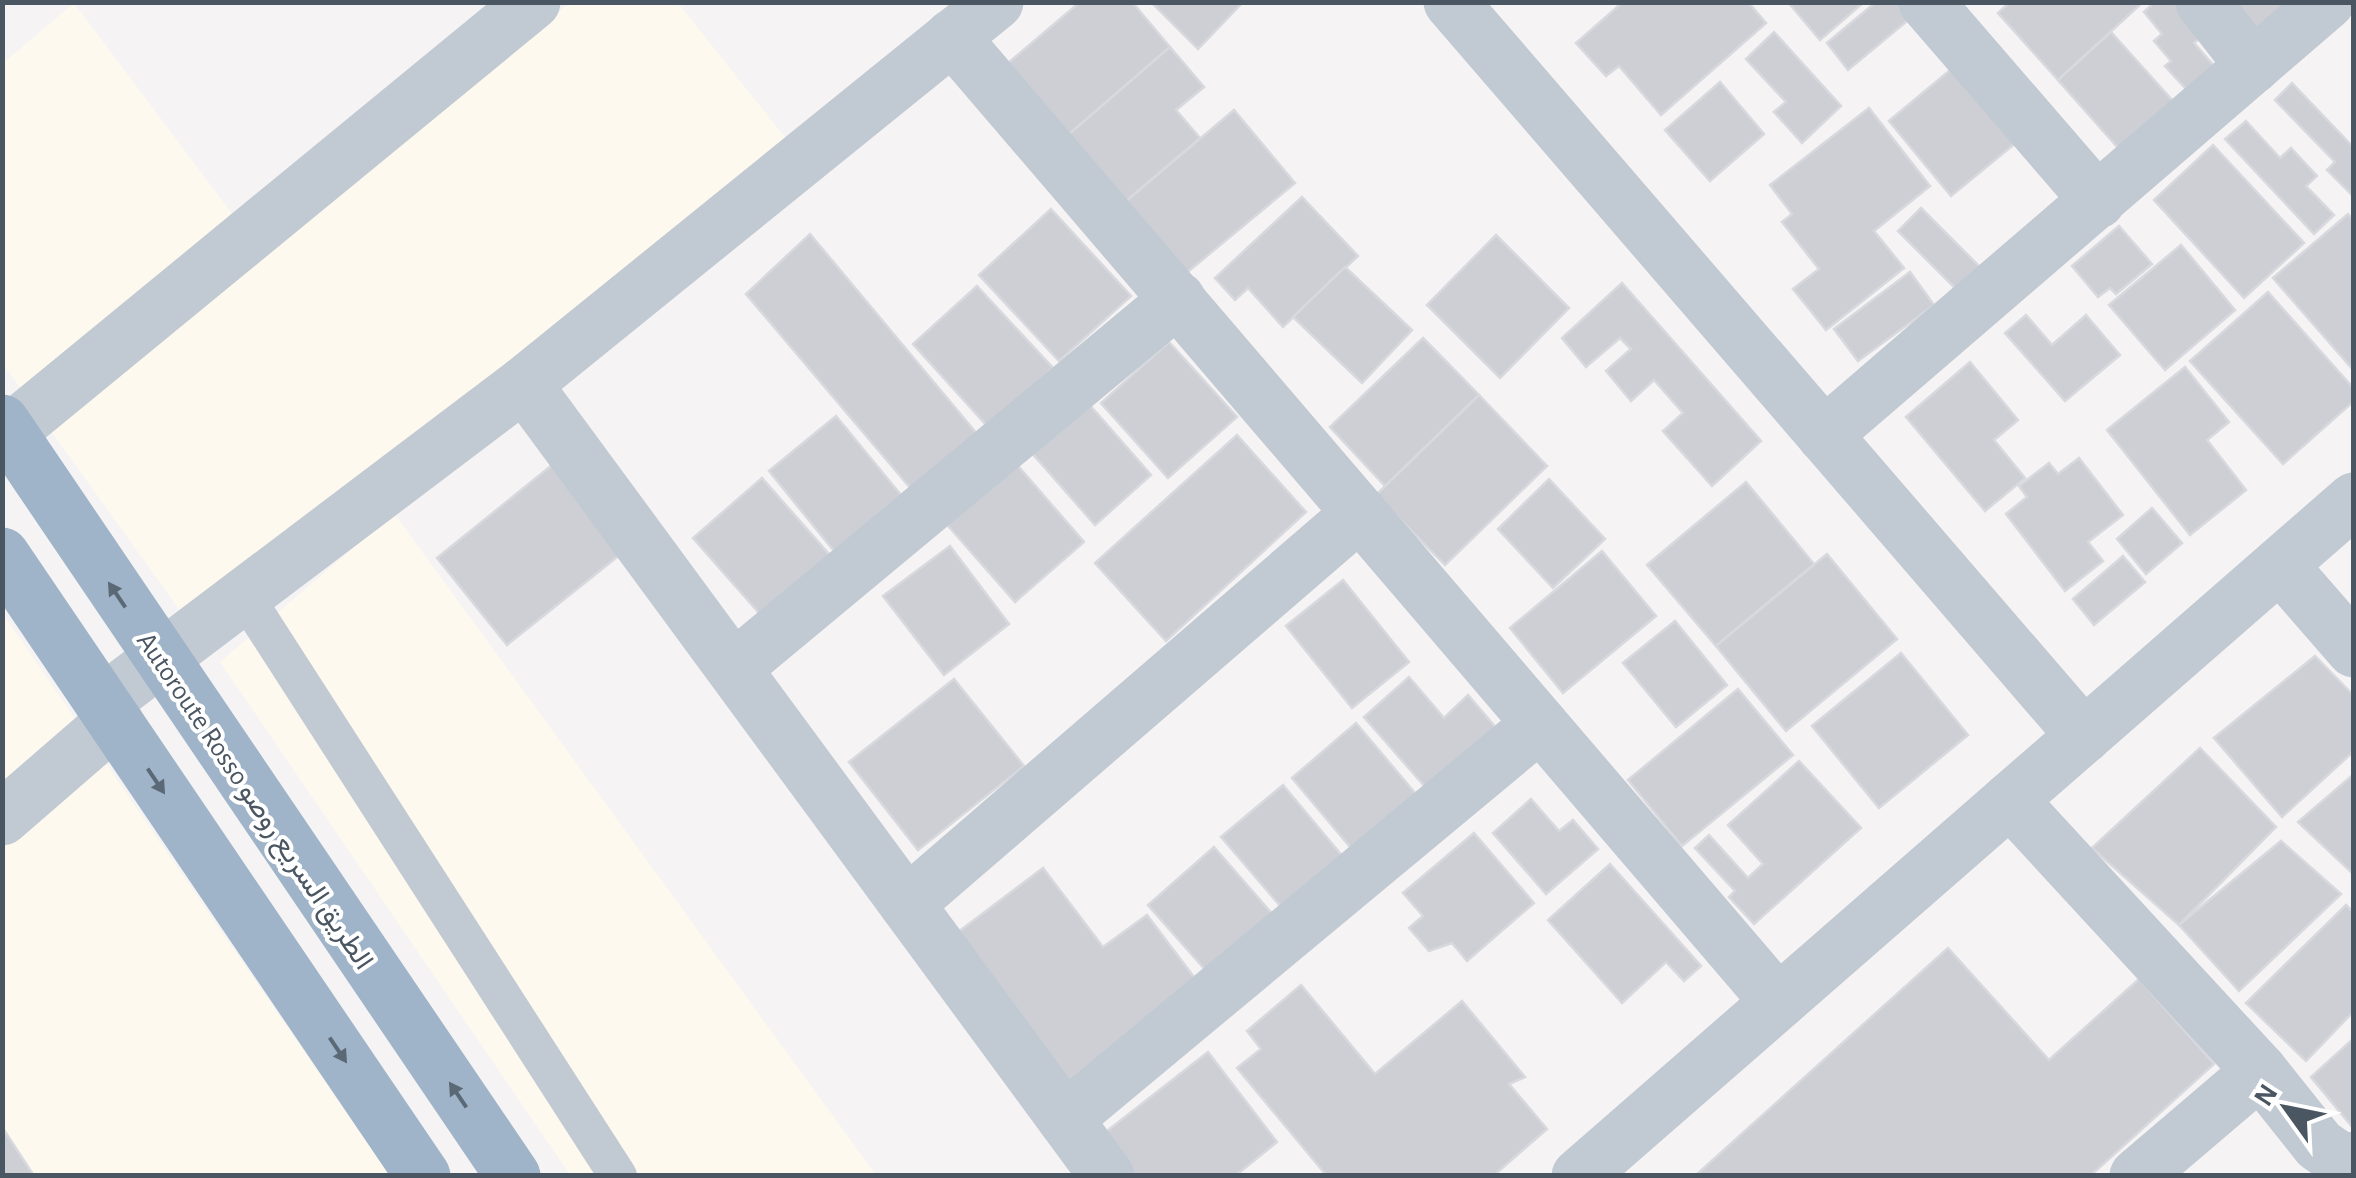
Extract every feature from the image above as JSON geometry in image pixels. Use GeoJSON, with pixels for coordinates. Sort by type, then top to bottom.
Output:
{"type":"FeatureCollection","features":[{"type":"Feature","properties":{"kind":"highway","name":"Autoroute Rosso الطريق السريع روصو"},"geometry":{"type":"LineString","coordinates":[[5,431],[513,1176]]}},
{"type":"Feature","properties":{"kind":"highway"},"geometry":{"type":"LineString","coordinates":[[2,555],[423,1176]]}},
{"type":"Feature","properties":{"kind":"street"},"geometry":{"type":"LineString","coordinates":[[5,431],[533,2]]}},
{"type":"Feature","properties":{"kind":"street"},"geometry":{"type":"LineString","coordinates":[[2,818],[161,660],[524,384],[996,2]]}},
{"type":"Feature","properties":{"kind":"street"},"geometry":{"type":"LineString","coordinates":[[1451,2],[2084,736]]}},
{"type":"Feature","properties":{"kind":"street"},"geometry":{"type":"LineString","coordinates":[[1926,2],[2098,200]]}},
{"type":"Feature","properties":{"kind":"street"},"geometry":{"type":"LineString","coordinates":[[2202,2],[2253,66]]}},
{"type":"Feature","properties":{"kind":"street"},"geometry":{"type":"LineString","coordinates":[[1824,435],[2327,2]]}},
{"type":"Feature","properties":{"kind":"street"},"geometry":{"type":"LineString","coordinates":[[952,37],[1778,1002]]}},
{"type":"Feature","properties":{"kind":"street"},"geometry":{"type":"LineString","coordinates":[[734,668],[1178,300]]}},
{"type":"Feature","properties":{"kind":"street"},"geometry":{"type":"LineString","coordinates":[[524,384],[1106,1176]]}},
{"type":"Feature","properties":{"kind":"street"},"geometry":{"type":"LineString","coordinates":[[1579,1176],[2354,500]]}},
{"type":"Feature","properties":{"kind":"street"},"geometry":{"type":"LineString","coordinates":[[907,904],[1360,514]]}},
{"type":"Feature","properties":{"kind":"street"},"geometry":{"type":"LineString","coordinates":[[2280,564],[2354,650]]}},
{"type":"Feature","properties":{"kind":"street"},"geometry":{"type":"LineString","coordinates":[[1065,1120],[1540,724]]}},
{"type":"Feature","properties":{"kind":"street"},"geometry":{"type":"LineString","coordinates":[[2010,800],[2260,1070],[2319,1145],[2345,1163],[2354,1160]]}},
{"type":"Feature","properties":{"kind":"street"},"geometry":{"type":"LineString","coordinates":[[2137,1176],[2260,1070]]}},
{"type":"Feature","properties":{"kind":"lane"},"geometry":{"type":"LineString","coordinates":[[246,598],[618,1176]]}},
{"type":"Feature","properties":{"kind":"shaded area"},"geometry":{"type":"Polygon","coordinates":[[[74,3],[263,255],[570,3],[678,3],[792,146],[191,626],[3,364],[2,64],[74,3]]]}},
{"type":"Feature","properties":{"kind":"shaded area"},"geometry":{"type":"Polygon","coordinates":[[[394,513],[876,1175],[570,1175],[220,662],[394,513]]]}},
{"type":"Feature","properties":{"kind":"shaded area"},"geometry":{"type":"Polygon","coordinates":[[[3,614],[389,1175],[3,1175],[3,614]]]}},
{"type":"Feature","properties":{"kind":"building"},"geometry":{"type":"Polygon","coordinates":[[[1080,2],[1132,2],[1170,47],[1067,136],[1007,64],[1080,2]]]}},
{"type":"Feature","properties":{"kind":"building"},"geometry":{"type":"Polygon","coordinates":[[[1151,2],[1243,2],[1198,49],[1151,2]]]}},
{"type":"Feature","properties":{"kind":"building"},"geometry":{"type":"Polygon","coordinates":[[[1623,2],[1748,2],[1766,23],[1661,115],[1619,66],[1606,76],[1576,43],[1623,2]]]}},
{"type":"Feature","properties":{"kind":"building"},"geometry":{"type":"Polygon","coordinates":[[[1788,2],[1864,2],[1820,40],[1788,2]]]}},
{"type":"Feature","properties":{"kind":"building"},"geometry":{"type":"Polygon","coordinates":[[[1876,2],[1902,2],[1913,16],[1848,70],[1827,43],[1876,2]]]}},
{"type":"Feature","properties":{"kind":"building"},"geometry":{"type":"Polygon","coordinates":[[[2010,2],[2143,2],[2058,80],[1998,13],[2010,2]]]}},
{"type":"Feature","properties":{"kind":"building"},"geometry":{"type":"Polygon","coordinates":[[[2155,2],[2177,2],[2200,38],[2194,43],[2215,67],[2187,90],[2165,66],[2171,61],[2154,41],[2162,34],[2144,12],[2155,2]]]}},
{"type":"Feature","properties":{"kind":"building"},"geometry":{"type":"Polygon","coordinates":[[[2222,2],[2296,2],[2254,39],[2222,2]]]}},
{"type":"Feature","properties":{"kind":"building"},"geometry":{"type":"Polygon","coordinates":[[[1774,32],[1841,106],[1802,143],[1774,112],[1786,102],[1746,59],[1774,32]]]}},
{"type":"Feature","properties":{"kind":"building"},"geometry":{"type":"Polygon","coordinates":[[[2111,32],[2180,109],[2127,158],[2058,80],[2111,32]]]}},
{"type":"Feature","properties":{"kind":"building"},"geometry":{"type":"Polygon","coordinates":[[[1170,47],[1204,87],[1176,110],[1200,138],[1124,203],[1067,136],[1170,47]]]}},
{"type":"Feature","properties":{"kind":"building"},"geometry":{"type":"Polygon","coordinates":[[[1955,66],[2018,141],[1951,196],[1889,121],[1955,66]]]}},
{"type":"Feature","properties":{"kind":"building"},"geometry":{"type":"Polygon","coordinates":[[[1720,82],[1764,134],[1710,181],[1665,130],[1720,82]]]}},
{"type":"Feature","properties":{"kind":"building"},"geometry":{"type":"Polygon","coordinates":[[[2292,83],[2354,148],[2354,197],[2327,170],[2335,162],[2275,100],[2292,83]]]}},
{"type":"Feature","properties":{"kind":"building"},"geometry":{"type":"Polygon","coordinates":[[[1869,108],[1930,186],[1874,231],[1904,268],[1826,330],[1793,289],[1819,269],[1782,222],[1792,214],[1770,185],[1869,108]]]}},
{"type":"Feature","properties":{"kind":"building"},"geometry":{"type":"Polygon","coordinates":[[[1234,110],[1295,183],[1184,275],[1124,203],[1234,110]]]}},
{"type":"Feature","properties":{"kind":"building"},"geometry":{"type":"Polygon","coordinates":[[[2246,121],[2280,158],[2291,148],[2317,176],[2306,186],[2334,215],[2314,234],[2225,139],[2246,121]]]}},
{"type":"Feature","properties":{"kind":"building"},"geometry":{"type":"Polygon","coordinates":[[[2213,145],[2304,243],[2244,298],[2154,200],[2213,145]]]}},
{"type":"Feature","properties":{"kind":"building"},"geometry":{"type":"Polygon","coordinates":[[[1302,197],[1358,256],[1283,327],[1248,288],[1235,300],[1215,278],[1302,197]]]}},
{"type":"Feature","properties":{"kind":"building"},"geometry":{"type":"Polygon","coordinates":[[[1921,208],[1983,270],[1960,293],[1898,231],[1921,208]]]}},
{"type":"Feature","properties":{"kind":"building"},"geometry":{"type":"Polygon","coordinates":[[[1051,209],[1131,296],[1059,361],[979,275],[1051,209]]]}},
{"type":"Feature","properties":{"kind":"building"},"geometry":{"type":"Polygon","coordinates":[[[2348,214],[2354,221],[2354,371],[2273,278],[2348,214]]]}},
{"type":"Feature","properties":{"kind":"building"},"geometry":{"type":"Polygon","coordinates":[[[2119,226],[2152,264],[2116,294],[2110,288],[2098,297],[2072,266],[2119,226]]]}},
{"type":"Feature","properties":{"kind":"building"},"geometry":{"type":"Polygon","coordinates":[[[810,234],[978,435],[912,490],[746,294],[810,234]]]}},
{"type":"Feature","properties":{"kind":"building"},"geometry":{"type":"Polygon","coordinates":[[[1496,235],[1569,308],[1500,378],[1427,305],[1496,235]]]}},
{"type":"Feature","properties":{"kind":"building"},"geometry":{"type":"Polygon","coordinates":[[[2181,245],[2235,310],[2165,370],[2109,305],[2181,245]]]}},
{"type":"Feature","properties":{"kind":"building"},"geometry":{"type":"Polygon","coordinates":[[[1345,267],[1412,330],[1362,383],[1293,317],[1345,267]]]}},
{"type":"Feature","properties":{"kind":"building"},"geometry":{"type":"Polygon","coordinates":[[[1910,272],[1934,305],[1858,361],[1834,329],[1910,272]]]}},
{"type":"Feature","properties":{"kind":"building"},"geometry":{"type":"Polygon","coordinates":[[[1622,283],[1761,441],[1712,486],[1663,431],[1683,413],[1654,380],[1631,401],[1606,371],[1631,349],[1620,338],[1586,367],[1562,338],[1622,283]]]}},
{"type":"Feature","properties":{"kind":"building"},"geometry":{"type":"Polygon","coordinates":[[[977,286],[1053,368],[988,427],[913,344],[977,286]]]}},
{"type":"Feature","properties":{"kind":"building"},"geometry":{"type":"Polygon","coordinates":[[[2268,292],[2354,389],[2354,401],[2283,464],[2190,361],[2268,292]]]}},
{"type":"Feature","properties":{"kind":"building"},"geometry":{"type":"Polygon","coordinates":[[[2026,315],[2052,345],[2086,315],[2120,355],[2065,401],[2005,333],[2026,315]]]}},
{"type":"Feature","properties":{"kind":"building"},"geometry":{"type":"Polygon","coordinates":[[[1423,338],[1479,395],[1385,486],[1330,427],[1423,338]]]}},
{"type":"Feature","properties":{"kind":"building"},"geometry":{"type":"Polygon","coordinates":[[[1169,342],[1237,417],[1168,478],[1101,403],[1169,342]]]}},
{"type":"Feature","properties":{"kind":"building"},"geometry":{"type":"Polygon","coordinates":[[[1970,362],[2018,420],[1994,440],[2025,478],[1985,511],[1906,417],[1970,362]]]}},
{"type":"Feature","properties":{"kind":"building"},"geometry":{"type":"Polygon","coordinates":[[[2185,367],[2229,422],[2207,440],[2246,490],[2190,535],[2107,430],[2185,367]]]}},
{"type":"Feature","properties":{"kind":"building"},"geometry":{"type":"Polygon","coordinates":[[[1479,395],[1547,466],[1445,565],[1376,495],[1479,395]]]}},
{"type":"Feature","properties":{"kind":"building"},"geometry":{"type":"Polygon","coordinates":[[[1088,403],[1151,475],[1095,525],[1032,453],[1088,403]]]}},
{"type":"Feature","properties":{"kind":"building"},"geometry":{"type":"Polygon","coordinates":[[[836,416],[901,495],[834,551],[769,471],[836,416]]]}},
{"type":"Feature","properties":{"kind":"building"},"geometry":{"type":"Polygon","coordinates":[[[1237,435],[1306,512],[1166,641],[1095,563],[1237,435]]]}},
{"type":"Feature","properties":{"kind":"building"},"geometry":{"type":"Polygon","coordinates":[[[2079,458],[2123,515],[2088,542],[2103,561],[2065,591],[2006,514],[2027,497],[2019,486],[2049,463],[2058,474],[2079,458]]]}},
{"type":"Feature","properties":{"kind":"building"},"geometry":{"type":"Polygon","coordinates":[[[1012,459],[1084,542],[1015,602],[942,519],[1012,459]]]}},
{"type":"Feature","properties":{"kind":"building"},"geometry":{"type":"Polygon","coordinates":[[[557,461],[627,549],[507,645],[437,558],[557,461]]]}},
{"type":"Feature","properties":{"kind":"building"},"geometry":{"type":"Polygon","coordinates":[[[762,478],[835,561],[766,621],[693,538],[762,478]]]}},
{"type":"Feature","properties":{"kind":"building"},"geometry":{"type":"Polygon","coordinates":[[[1549,479],[1605,539],[1553,588],[1498,529],[1549,479]]]}},
{"type":"Feature","properties":{"kind":"building"},"geometry":{"type":"Polygon","coordinates":[[[1746,482],[1814,564],[1716,646],[1647,565],[1746,482]]]}},
{"type":"Feature","properties":{"kind":"building"},"geometry":{"type":"Polygon","coordinates":[[[2152,508],[2182,543],[2146,574],[2117,539],[2152,508]]]}},
{"type":"Feature","properties":{"kind":"building"},"geometry":{"type":"Polygon","coordinates":[[[950,546],[1009,624],[944,675],[883,596],[950,546]]]}},
{"type":"Feature","properties":{"kind":"building"},"geometry":{"type":"Polygon","coordinates":[[[1602,551],[1656,616],[1563,693],[1510,628],[1602,551]]]}},
{"type":"Feature","properties":{"kind":"building"},"geometry":{"type":"Polygon","coordinates":[[[1827,554],[1897,639],[1786,731],[1716,646],[1827,554]]]}},
{"type":"Feature","properties":{"kind":"building"},"geometry":{"type":"Polygon","coordinates":[[[2123,556],[2145,582],[2094,625],[2073,599],[2123,556]]]}},
{"type":"Feature","properties":{"kind":"building"},"geometry":{"type":"Polygon","coordinates":[[[1343,580],[1409,662],[1352,708],[1286,626],[1343,580]]]}},
{"type":"Feature","properties":{"kind":"building"},"geometry":{"type":"Polygon","coordinates":[[[1675,621],[1727,685],[1676,727],[1623,663],[1675,621]]]}},
{"type":"Feature","properties":{"kind":"building"},"geometry":{"type":"Polygon","coordinates":[[[1901,653],[1968,735],[1879,808],[1812,726],[1901,653]]]}},
{"type":"Feature","properties":{"kind":"building"},"geometry":{"type":"Polygon","coordinates":[[[2315,656],[2354,696],[2354,751],[2282,817],[2214,738],[2315,656]]]}},
{"type":"Feature","properties":{"kind":"building"},"geometry":{"type":"Polygon","coordinates":[[[1409,677],[1444,718],[1468,695],[1503,736],[1434,797],[1364,717],[1409,677]]]}},
{"type":"Feature","properties":{"kind":"building"},"geometry":{"type":"Polygon","coordinates":[[[954,679],[1024,766],[918,850],[849,762],[954,679]]]}},
{"type":"Feature","properties":{"kind":"building"},"geometry":{"type":"Polygon","coordinates":[[[1738,689],[1793,755],[1682,846],[1628,780],[1738,689]]]}},
{"type":"Feature","properties":{"kind":"building"},"geometry":{"type":"Polygon","coordinates":[[[1356,723],[1426,806],[1361,860],[1292,778],[1356,723]]]}},
{"type":"Feature","properties":{"kind":"building"},"geometry":{"type":"Polygon","coordinates":[[[2200,748],[2276,827],[2179,925],[2092,848],[2200,748]]]}},
{"type":"Feature","properties":{"kind":"building"},"geometry":{"type":"Polygon","coordinates":[[[1799,761],[1861,828],[1754,924],[1729,897],[1735,891],[1695,848],[1709,835],[1748,878],[1763,864],[1728,825],[1799,761]]]}},
{"type":"Feature","properties":{"kind":"building"},"geometry":{"type":"Polygon","coordinates":[[[2354,774],[2354,870],[2351,872],[2298,822],[2354,774]]]}},
{"type":"Feature","properties":{"kind":"building"},"geometry":{"type":"Polygon","coordinates":[[[1283,785],[1349,864],[1288,915],[1221,837],[1283,785]]]}},
{"type":"Feature","properties":{"kind":"building"},"geometry":{"type":"Polygon","coordinates":[[[1531,799],[1559,831],[1573,820],[1598,849],[1546,894],[1493,833],[1531,799]]]}},
{"type":"Feature","properties":{"kind":"building"},"geometry":{"type":"Polygon","coordinates":[[[1474,833],[1534,903],[1467,961],[1452,943],[1429,951],[1409,928],[1423,916],[1403,893],[1474,833]]]}},
{"type":"Feature","properties":{"kind":"building"},"geometry":{"type":"Polygon","coordinates":[[[2281,841],[2341,894],[2239,991],[2179,925],[2281,841]]]}},
{"type":"Feature","properties":{"kind":"building"},"geometry":{"type":"Polygon","coordinates":[[[1214,847],[1282,925],[1216,982],[1148,905],[1214,847]]]}},
{"type":"Feature","properties":{"kind":"building"},"geometry":{"type":"Polygon","coordinates":[[[1610,864],[1701,966],[1684,981],[1666,962],[1622,1003],[1548,920],[1610,864]]]}},
{"type":"Feature","properties":{"kind":"building"},"geometry":{"type":"Polygon","coordinates":[[[1043,868],[1103,947],[1147,915],[1200,985],[1070,1083],[957,933],[1043,868]]]}},
{"type":"Feature","properties":{"kind":"building"},"geometry":{"type":"Polygon","coordinates":[[[2346,905],[2354,913],[2354,1011],[2306,1061],[2246,1003],[2346,905]]]}},
{"type":"Feature","properties":{"kind":"building"},"geometry":{"type":"Polygon","coordinates":[[[1948,948],[2049,1060],[2139,979],[2214,1064],[2090,1176],[1695,1176],[1948,948]]]}},
{"type":"Feature","properties":{"kind":"building"},"geometry":{"type":"Polygon","coordinates":[[[1301,985],[1375,1074],[1462,1001],[1525,1077],[1509,1084],[1547,1129],[1493,1176],[1327,1176],[1237,1068],[1261,1049],[1247,1031],[1301,985]]]}},
{"type":"Feature","properties":{"kind":"building"},"geometry":{"type":"Polygon","coordinates":[[[2354,1038],[2354,1129],[2311,1077],[2354,1038]]]}},
{"type":"Feature","properties":{"kind":"building"},"geometry":{"type":"Polygon","coordinates":[[[1208,1052],[1277,1142],[1235,1176],[1134,1176],[1102,1135],[1208,1052]]]}},
{"type":"Feature","properties":{"kind":"building"},"geometry":{"type":"Polygon","coordinates":[[[2,1127],[34,1176],[2,1176],[2,1127]]]}}]}
